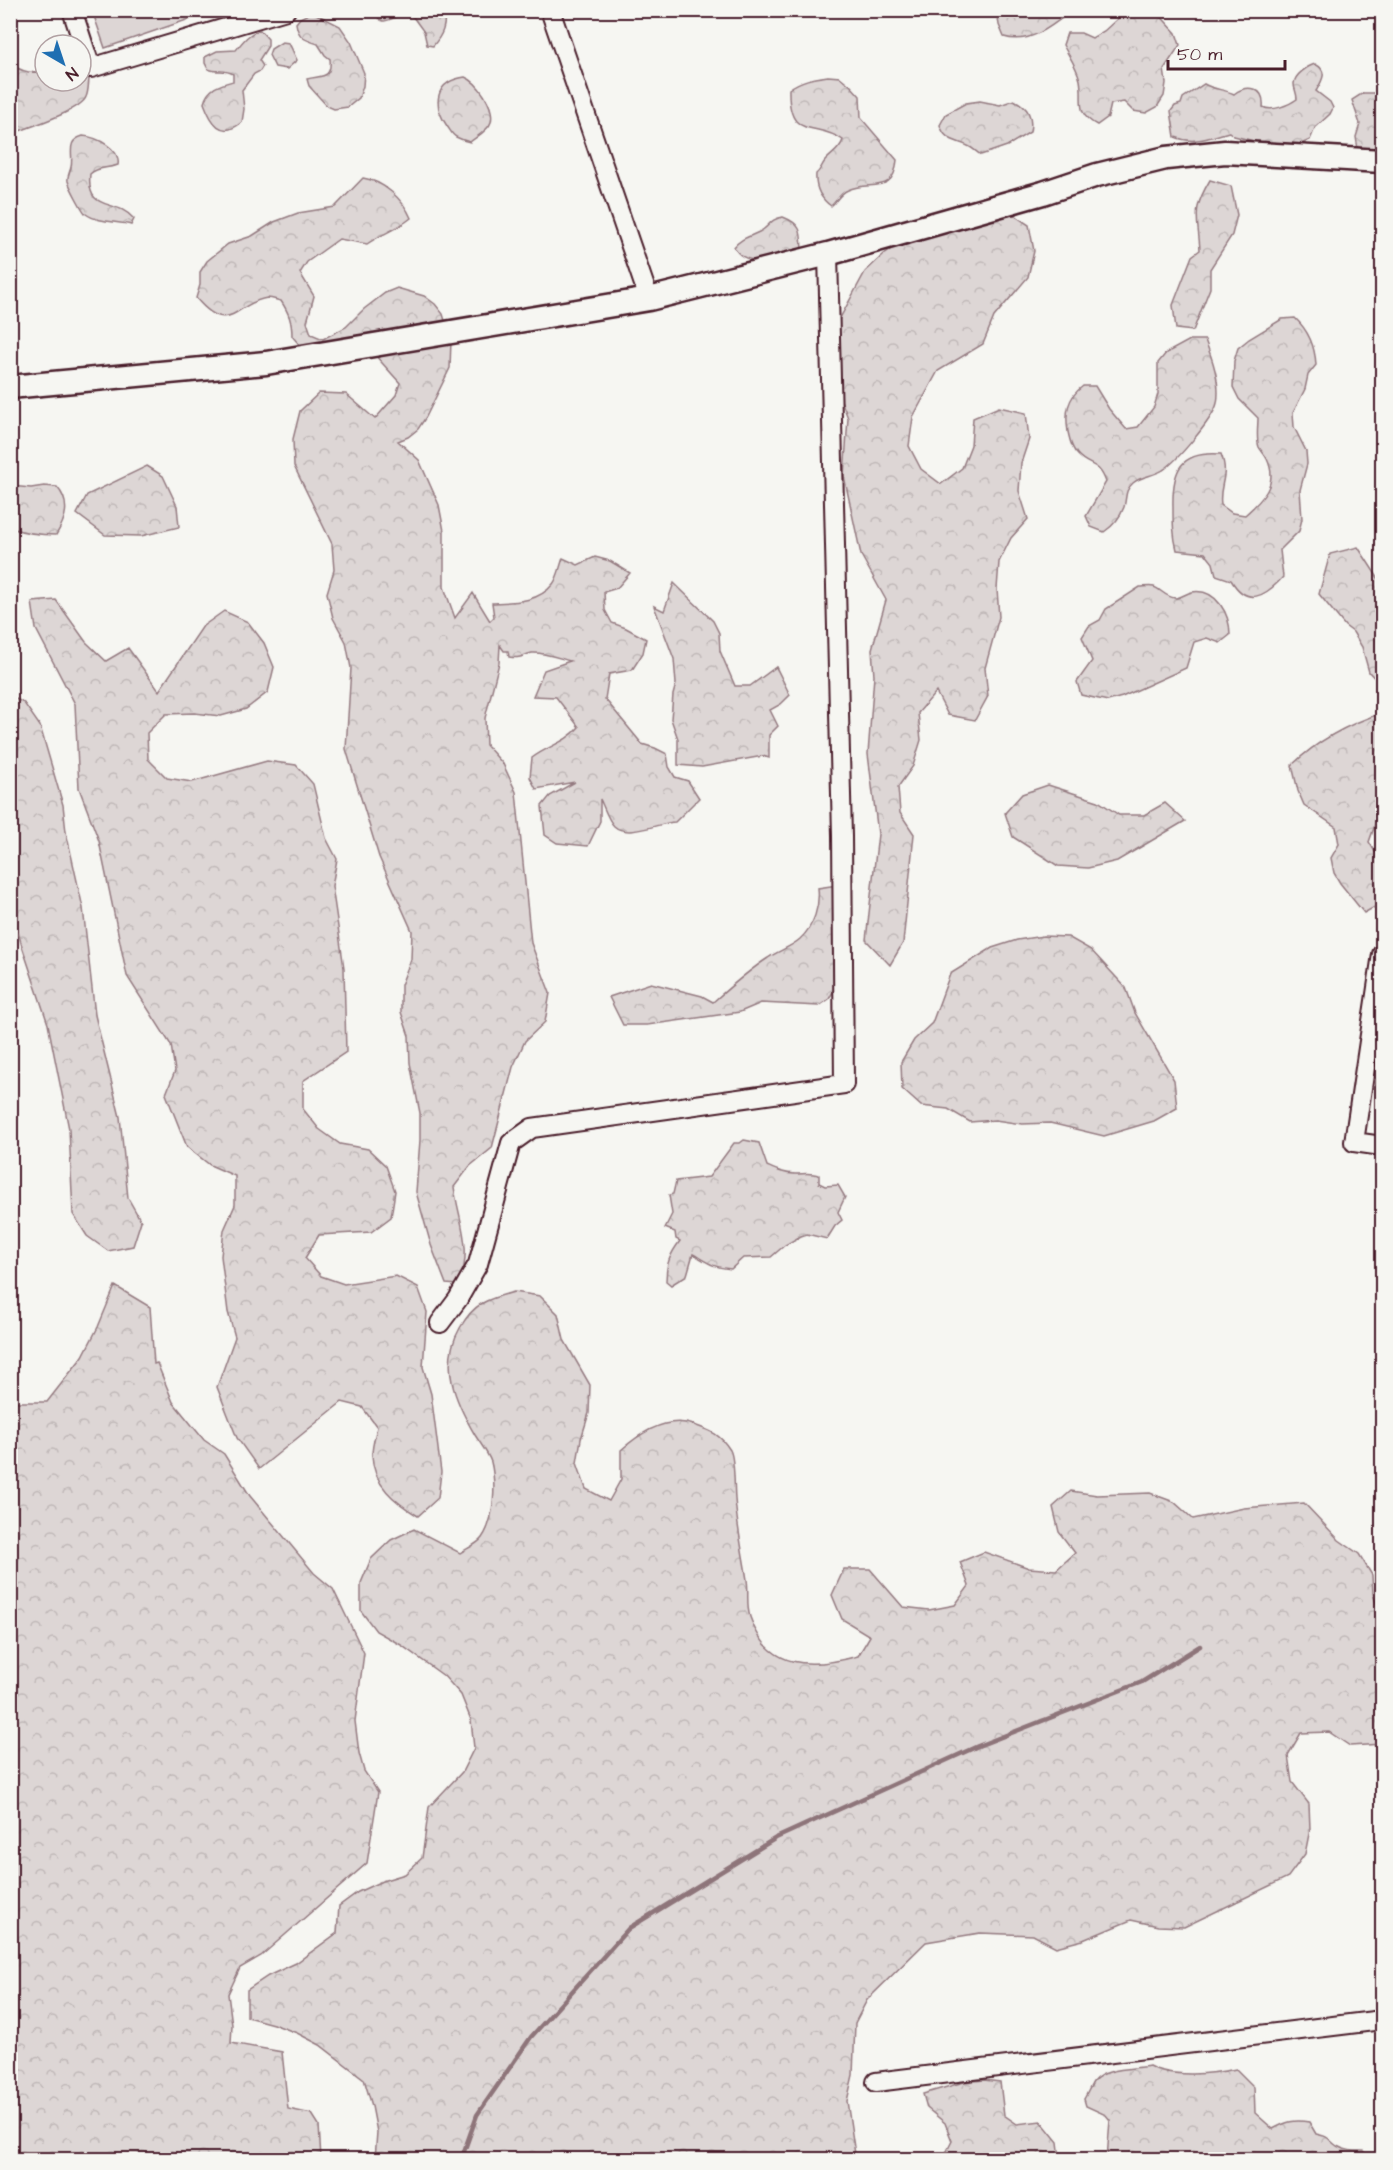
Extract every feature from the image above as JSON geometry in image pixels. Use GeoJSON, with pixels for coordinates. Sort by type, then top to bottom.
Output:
{"type":"FeatureCollection","features":[{"type":"Feature","properties":{"kind":"street"},"geometry":{"type":"LineString","coordinates":[[72,10],[91,68],[286,10]]}},
{"type":"Feature","properties":{"kind":"street"},"geometry":{"type":"LineString","coordinates":[[550,10],[649,299]]}},
{"type":"Feature","properties":{"kind":"street"},"geometry":{"type":"LineString","coordinates":[[10,387],[266,363],[649,299],[828,254],[1097,175],[1166,158],[1225,152],[1383,161]]}},
{"type":"Feature","properties":{"kind":"street"},"geometry":{"type":"LineString","coordinates":[[440,1323],[458,1299],[478,1263],[511,1143],[532,1128],[844,1084],[842,836],[828,254]]}},
{"type":"Feature","properties":{"kind":"street"},"geometry":{"type":"LineString","coordinates":[[1383,954],[1354,1142],[1383,1146]]}},
{"type":"Feature","properties":{"kind":"street"},"geometry":{"type":"LineString","coordinates":[[876,2082],[1382,2018]]}},
{"type":"Feature","properties":{"kind":"green space"},"geometry":{"type":"Polygon","coordinates":[[[92,10],[213,10],[213,11],[105,48],[92,10]]]}},
{"type":"Feature","properties":{"kind":"green space"},"geometry":{"type":"Polygon","coordinates":[[[997,10],[1071,11],[1040,33],[1013,39],[1004,37],[999,25],[997,10]]]}},
{"type":"Feature","properties":{"kind":"green space"},"geometry":{"type":"Polygon","coordinates":[[[375,11],[444,11],[445,21],[441,34],[433,46],[427,45],[424,32],[413,17],[400,15],[382,21],[375,11]]]}},
{"type":"Feature","properties":{"kind":"green space"},"geometry":{"type":"Polygon","coordinates":[[[1126,11],[1156,11],[1176,33],[1180,45],[1164,69],[1166,83],[1164,96],[1157,107],[1146,113],[1133,111],[1124,102],[1111,104],[1108,117],[1097,125],[1085,116],[1081,106],[1079,75],[1063,45],[1067,33],[1081,33],[1092,38],[1104,31],[1126,11]]]}},
{"type":"Feature","properties":{"kind":"green space"},"geometry":{"type":"Polygon","coordinates":[[[312,12],[340,26],[351,42],[364,73],[359,98],[348,107],[334,109],[327,106],[309,86],[307,79],[327,74],[330,66],[330,59],[318,44],[303,38],[298,32],[296,23],[300,18],[312,12]]]}},
{"type":"Feature","properties":{"kind":"green space"},"geometry":{"type":"Polygon","coordinates":[[[260,30],[268,39],[268,46],[259,60],[263,66],[242,90],[244,109],[242,122],[235,127],[223,129],[210,117],[204,103],[211,91],[233,81],[233,74],[208,69],[205,57],[217,51],[236,50],[249,35],[260,30]]]}},
{"type":"Feature","properties":{"kind":"green space"},"geometry":{"type":"Polygon","coordinates":[[[282,42],[289,43],[297,60],[287,69],[275,67],[269,55],[271,49],[282,42]]]}},
{"type":"Feature","properties":{"kind":"green space"},"geometry":{"type":"Polygon","coordinates":[[[10,64],[33,73],[33,93],[87,93],[87,95],[74,108],[11,134],[10,64]]]}},
{"type":"Feature","properties":{"kind":"green space"},"geometry":{"type":"Polygon","coordinates":[[[1315,64],[1323,73],[1316,91],[1330,102],[1333,108],[1315,128],[1310,140],[1292,148],[1265,148],[1254,141],[1234,136],[1229,132],[1195,140],[1175,137],[1171,111],[1175,106],[1181,104],[1183,98],[1204,84],[1234,94],[1244,89],[1254,89],[1261,95],[1263,107],[1276,108],[1297,99],[1294,84],[1296,77],[1315,64]]]}},
{"type":"Feature","properties":{"kind":"green space"},"geometry":{"type":"Polygon","coordinates":[[[828,76],[840,77],[860,96],[861,118],[897,160],[895,171],[886,183],[848,190],[831,206],[819,192],[816,174],[843,140],[833,134],[798,123],[793,117],[790,106],[789,89],[807,80],[828,76]]]}},
{"type":"Feature","properties":{"kind":"green space"},"geometry":{"type":"Polygon","coordinates":[[[465,77],[480,89],[488,102],[492,116],[488,128],[470,142],[452,134],[442,118],[438,102],[442,88],[447,83],[465,77]]]}},
{"type":"Feature","properties":{"kind":"green space"},"geometry":{"type":"Polygon","coordinates":[[[1363,93],[1375,93],[1382,96],[1382,156],[1358,149],[1356,137],[1360,124],[1352,100],[1363,93]]]}},
{"type":"Feature","properties":{"kind":"green space"},"geometry":{"type":"Polygon","coordinates":[[[1014,100],[1028,113],[1031,121],[1030,132],[1007,146],[981,155],[948,137],[940,125],[946,114],[966,103],[980,101],[1000,105],[1014,100]]]}},
{"type":"Feature","properties":{"kind":"green space"},"geometry":{"type":"Polygon","coordinates":[[[83,136],[101,141],[116,154],[118,165],[90,174],[90,187],[97,200],[127,212],[134,219],[131,225],[91,217],[84,212],[76,198],[68,181],[72,162],[71,148],[77,138],[83,136]]]}},
{"type":"Feature","properties":{"kind":"green space"},"geometry":{"type":"Polygon","coordinates":[[[363,178],[378,183],[392,192],[403,204],[411,218],[367,244],[339,239],[307,262],[300,273],[314,296],[307,322],[311,334],[323,339],[346,327],[364,309],[385,293],[397,288],[424,296],[443,314],[451,340],[450,368],[418,429],[398,441],[419,460],[439,505],[444,531],[444,587],[455,618],[473,593],[490,621],[494,617],[492,603],[525,600],[540,595],[555,581],[563,558],[578,565],[595,557],[610,561],[630,573],[617,588],[604,592],[605,610],[612,623],[646,639],[643,653],[632,670],[609,674],[605,699],[642,744],[667,754],[669,767],[675,777],[688,781],[699,798],[675,822],[627,831],[614,826],[600,799],[600,821],[588,846],[557,843],[545,835],[542,806],[550,796],[575,782],[536,789],[530,777],[532,758],[562,741],[579,727],[556,697],[533,696],[544,670],[570,661],[537,653],[509,657],[508,651],[504,651],[500,645],[499,663],[485,718],[486,745],[503,764],[516,792],[531,943],[550,993],[545,1022],[525,1041],[513,1067],[492,1148],[470,1166],[454,1187],[465,1248],[463,1272],[458,1285],[446,1284],[431,1245],[416,1192],[420,1113],[410,1063],[409,1036],[401,1012],[401,985],[411,959],[412,931],[379,857],[346,749],[351,668],[346,642],[333,618],[327,593],[334,570],[332,544],[294,466],[293,439],[300,411],[319,393],[346,394],[375,419],[396,395],[400,383],[374,354],[308,355],[292,336],[289,318],[281,301],[267,298],[225,317],[207,310],[196,298],[200,285],[200,272],[207,261],[228,244],[252,236],[274,222],[298,213],[335,207],[363,178]]]}},
{"type":"Feature","properties":{"kind":"green space"},"geometry":{"type":"Polygon","coordinates":[[[1210,180],[1231,186],[1237,215],[1232,235],[1210,269],[1210,288],[1193,331],[1176,329],[1173,305],[1192,256],[1200,250],[1198,207],[1210,180]]]}},
{"type":"Feature","properties":{"kind":"green space"},"geometry":{"type":"Polygon","coordinates":[[[1006,210],[1029,225],[1034,251],[1028,277],[994,317],[983,344],[938,371],[913,417],[909,446],[921,469],[941,484],[962,468],[971,445],[973,418],[999,407],[1026,413],[1029,439],[1021,463],[1019,491],[1028,519],[1011,538],[999,562],[997,589],[999,617],[985,668],[988,696],[975,720],[948,715],[936,692],[918,713],[921,740],[913,766],[898,787],[900,813],[914,834],[903,943],[890,965],[866,940],[878,834],[868,754],[874,676],[872,649],[886,600],[861,555],[844,476],[848,418],[829,369],[839,320],[865,272],[884,254],[904,240],[1006,210]]]}},
{"type":"Feature","properties":{"kind":"green space"},"geometry":{"type":"Polygon","coordinates":[[[783,217],[798,227],[802,254],[755,260],[739,254],[734,247],[737,244],[783,217]]]}},
{"type":"Feature","properties":{"kind":"green space"},"geometry":{"type":"Polygon","coordinates":[[[1295,318],[1310,339],[1316,365],[1308,375],[1305,389],[1293,413],[1294,427],[1306,451],[1307,464],[1300,490],[1302,519],[1299,531],[1280,550],[1283,577],[1270,590],[1263,594],[1250,596],[1243,594],[1231,580],[1216,575],[1213,563],[1205,553],[1177,550],[1173,523],[1174,483],[1181,466],[1188,460],[1207,454],[1221,454],[1224,475],[1221,505],[1232,513],[1245,515],[1263,497],[1270,484],[1270,468],[1258,444],[1258,418],[1239,399],[1233,387],[1234,361],[1238,348],[1249,339],[1282,319],[1295,318]]]}},
{"type":"Feature","properties":{"kind":"green space"},"geometry":{"type":"Polygon","coordinates":[[[1190,340],[1205,340],[1218,387],[1214,410],[1194,439],[1169,465],[1130,486],[1122,511],[1110,527],[1104,532],[1091,527],[1086,516],[1106,482],[1100,470],[1081,458],[1072,447],[1067,418],[1070,401],[1083,386],[1095,386],[1109,409],[1126,429],[1138,427],[1154,407],[1158,394],[1158,363],[1166,353],[1190,340]]]}},
{"type":"Feature","properties":{"kind":"green space"},"geometry":{"type":"Polygon","coordinates":[[[147,466],[163,476],[177,506],[179,527],[141,536],[105,535],[77,514],[87,495],[147,466]]]}},
{"type":"Feature","properties":{"kind":"green space"},"geometry":{"type":"Polygon","coordinates":[[[11,486],[57,487],[64,499],[66,511],[56,535],[11,528],[11,486]]]}},
{"type":"Feature","properties":{"kind":"green space"},"geometry":{"type":"Polygon","coordinates":[[[1358,547],[1382,584],[1382,686],[1369,672],[1362,647],[1353,632],[1345,626],[1319,594],[1330,554],[1358,547]]]}},
{"type":"Feature","properties":{"kind":"green space"},"geometry":{"type":"Polygon","coordinates":[[[674,583],[713,621],[719,633],[720,651],[735,686],[750,686],[776,667],[790,695],[770,710],[778,726],[769,735],[769,758],[763,756],[702,767],[678,765],[678,739],[671,719],[676,684],[674,659],[654,606],[664,611],[674,583]]]}},
{"type":"Feature","properties":{"kind":"green space"},"geometry":{"type":"Polygon","coordinates":[[[1140,587],[1154,587],[1175,598],[1192,592],[1208,594],[1225,612],[1230,635],[1220,643],[1207,638],[1194,642],[1186,668],[1122,697],[1108,701],[1081,695],[1077,682],[1092,661],[1082,637],[1089,626],[1100,620],[1106,609],[1140,587]]]}},
{"type":"Feature","properties":{"kind":"green space"},"geometry":{"type":"Polygon","coordinates":[[[56,600],[86,642],[106,661],[128,648],[159,691],[203,626],[224,611],[248,622],[264,643],[274,667],[268,692],[246,709],[221,716],[194,713],[166,714],[147,733],[148,759],[167,778],[192,782],[267,761],[296,765],[313,784],[326,838],[337,859],[332,886],[344,968],[346,1052],[303,1081],[303,1109],[319,1129],[340,1144],[368,1149],[386,1166],[395,1191],[391,1217],[371,1232],[319,1235],[305,1258],[321,1276],[344,1284],[396,1276],[418,1287],[427,1312],[423,1367],[431,1394],[441,1472],[438,1498],[418,1516],[387,1492],[376,1475],[372,1455],[377,1427],[362,1407],[342,1402],[259,1469],[237,1438],[217,1387],[235,1337],[228,1312],[221,1256],[224,1230],[235,1205],[235,1176],[210,1165],[187,1147],[166,1094],[175,1071],[171,1045],[127,976],[99,841],[79,788],[75,704],[36,629],[32,602],[56,600]]]}},
{"type":"Feature","properties":{"kind":"green space"},"geometry":{"type":"Polygon","coordinates":[[[10,696],[24,703],[40,726],[63,805],[66,832],[83,908],[95,1015],[120,1117],[128,1198],[141,1221],[133,1246],[108,1251],[87,1236],[73,1214],[69,1129],[48,1024],[21,943],[11,904],[10,696]]]}},
{"type":"Feature","properties":{"kind":"green space"},"geometry":{"type":"Polygon","coordinates":[[[1382,713],[1382,805],[1369,842],[1382,863],[1382,903],[1364,913],[1334,873],[1331,858],[1339,844],[1336,827],[1304,805],[1292,765],[1312,748],[1334,734],[1382,713]]]}},
{"type":"Feature","properties":{"kind":"green space"},"geometry":{"type":"Polygon","coordinates":[[[1048,785],[1098,801],[1119,815],[1144,815],[1165,803],[1185,821],[1117,861],[1088,868],[1058,866],[1013,837],[1005,813],[1022,794],[1048,785]]]}},
{"type":"Feature","properties":{"kind":"green space"},"geometry":{"type":"Polygon","coordinates":[[[837,885],[844,971],[829,999],[819,1006],[761,1003],[740,1012],[647,1025],[623,1025],[609,997],[651,983],[702,996],[713,1002],[754,968],[800,939],[809,928],[815,915],[818,888],[837,885]]]}},
{"type":"Feature","properties":{"kind":"green space"},"geometry":{"type":"Polygon","coordinates":[[[1043,936],[1068,937],[1091,950],[1126,988],[1135,1013],[1174,1080],[1177,1108],[1154,1121],[1104,1136],[1050,1123],[1022,1124],[995,1120],[970,1122],[948,1109],[921,1106],[902,1089],[901,1062],[914,1040],[932,1023],[950,974],[992,948],[1017,940],[1043,936]]]}},
{"type":"Feature","properties":{"kind":"green space"},"geometry":{"type":"Polygon","coordinates":[[[744,1140],[759,1143],[767,1166],[780,1172],[819,1175],[819,1183],[825,1186],[838,1185],[845,1197],[838,1212],[842,1220],[827,1239],[807,1234],[785,1245],[771,1257],[743,1258],[731,1269],[715,1266],[693,1254],[687,1275],[671,1285],[666,1281],[668,1264],[680,1241],[676,1239],[675,1232],[665,1228],[672,1214],[669,1195],[673,1194],[676,1181],[709,1177],[734,1143],[744,1140]]]}},
{"type":"Feature","properties":{"kind":"green space"},"geometry":{"type":"Polygon","coordinates":[[[115,1286],[150,1307],[154,1364],[157,1363],[173,1402],[204,1440],[224,1454],[250,1496],[314,1573],[333,1589],[364,1653],[355,1721],[364,1771],[378,1792],[367,1863],[261,1956],[240,1968],[228,1994],[232,2025],[231,2043],[282,2052],[288,2109],[312,2114],[319,2125],[321,2159],[11,2159],[11,1397],[18,1402],[47,1402],[83,1356],[115,1286]]]}},
{"type":"Feature","properties":{"kind":"green space"},"geometry":{"type":"Polygon","coordinates":[[[514,1292],[540,1296],[558,1314],[564,1340],[590,1385],[589,1413],[577,1463],[586,1489],[609,1501],[621,1479],[621,1450],[654,1427],[674,1422],[684,1423],[705,1429],[723,1440],[733,1460],[736,1509],[750,1617],[758,1634],[768,1647],[780,1656],[793,1661],[824,1663],[858,1656],[870,1636],[842,1619],[832,1595],[844,1569],[870,1569],[903,1607],[929,1610],[955,1605],[969,1586],[960,1562],[984,1552],[1029,1568],[1056,1570],[1075,1553],[1059,1532],[1053,1507],[1071,1491],[1097,1495],[1150,1493],[1174,1502],[1193,1519],[1244,1508],[1304,1503],[1339,1540],[1359,1554],[1372,1575],[1373,1594],[1382,1620],[1382,1744],[1350,1746],[1329,1732],[1301,1733],[1288,1755],[1292,1782],[1309,1804],[1310,1829],[1305,1854],[1288,1877],[1184,1927],[1158,1926],[1131,1920],[1083,1940],[1056,1947],[1033,1935],[980,1933],[926,1942],[867,2000],[855,2023],[853,2075],[847,2101],[855,2154],[852,2159],[375,2159],[377,2132],[364,2079],[320,2045],[297,2033],[247,2017],[247,1990],[268,1976],[296,1963],[337,1933],[339,1906],[358,1892],[405,1874],[422,1858],[429,1807],[462,1772],[474,1748],[471,1720],[461,1695],[444,1676],[401,1645],[376,1631],[361,1611],[361,1583],[371,1559],[391,1540],[414,1529],[460,1553],[482,1538],[492,1511],[494,1480],[491,1462],[456,1396],[450,1369],[451,1356],[460,1328],[476,1307],[496,1297],[514,1292]]]}},
{"type":"Feature","properties":{"kind":"green space"},"geometry":{"type":"Polygon","coordinates":[[[1149,2066],[1180,2074],[1236,2069],[1254,2087],[1255,2113],[1273,2129],[1290,2122],[1309,2122],[1316,2134],[1327,2137],[1343,2149],[1363,2151],[1371,2159],[1107,2159],[1110,2120],[1106,2115],[1086,2106],[1084,2099],[1098,2077],[1119,2070],[1149,2066]]]}},
{"type":"Feature","properties":{"kind":"green space"},"geometry":{"type":"Polygon","coordinates":[[[984,2080],[1000,2082],[1004,2115],[1017,2124],[1041,2121],[1058,2142],[1060,2159],[943,2159],[952,2141],[945,2123],[927,2108],[923,2094],[964,2082],[984,2080]]]}},
{"type":"Feature","properties":{"kind":"waterway"},"geometry":{"type":"LineString","coordinates":[[461,2160],[477,2115],[531,2037],[629,1928],[776,1838],[978,1746],[1142,1682],[1200,1646]]}}]}
